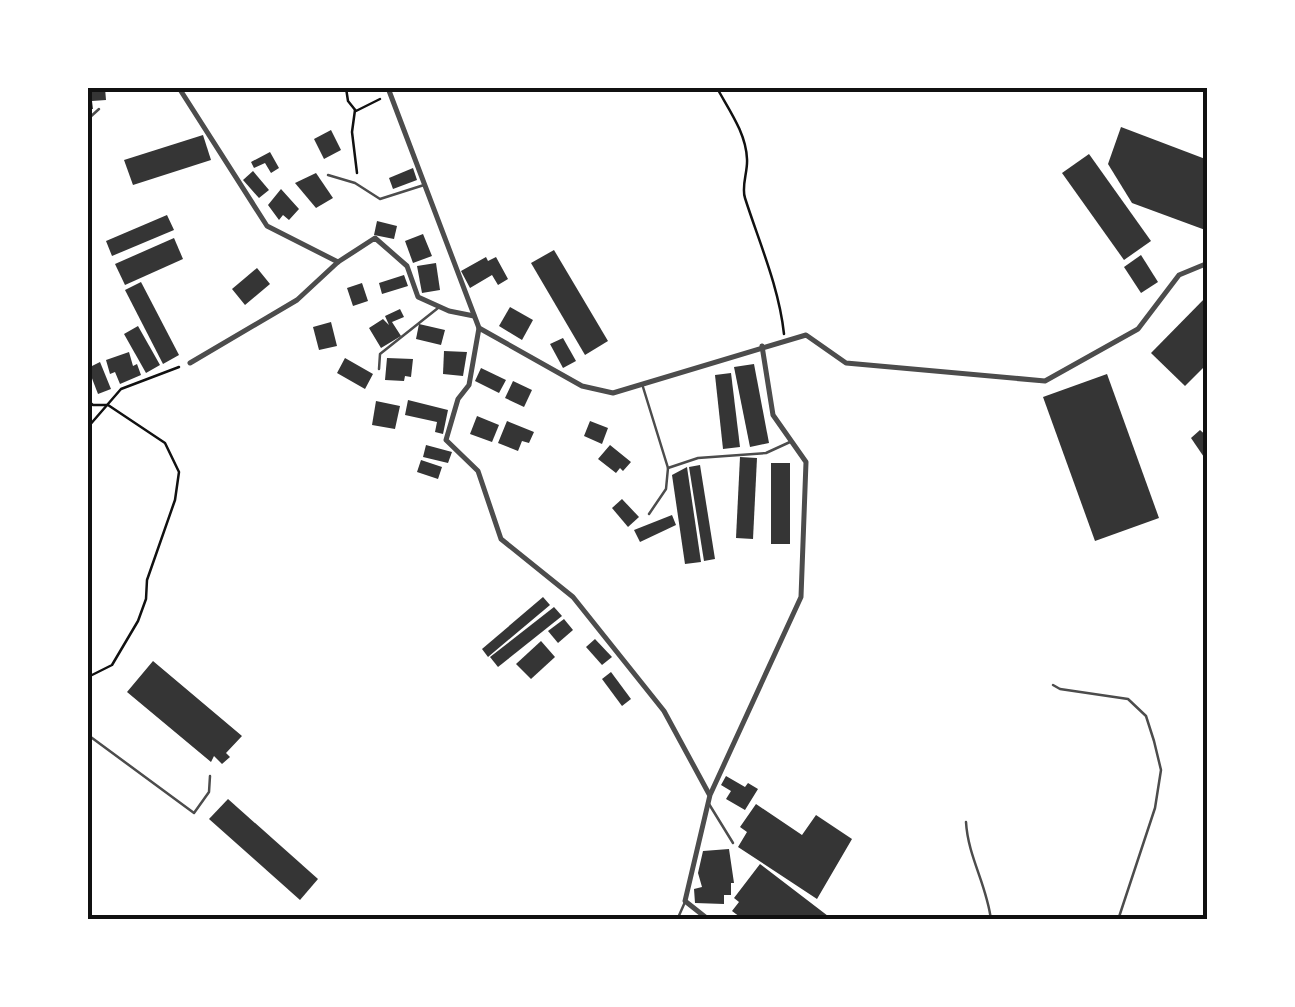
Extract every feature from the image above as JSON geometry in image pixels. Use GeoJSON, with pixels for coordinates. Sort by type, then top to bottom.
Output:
{"type":"FeatureCollection","features":[{"type":"Feature","properties":{"kind":"street"},"geometry":{"type":"LineString","coordinates":[[180,88],[267,226],[338,262]]}},
{"type":"Feature","properties":{"kind":"street"},"geometry":{"type":"LineString","coordinates":[[389,91],[479,328],[469,385],[458,399],[446,440],[478,471],[502,539],[573,598],[664,712],[709,799]]}},
{"type":"Feature","properties":{"kind":"street"},"geometry":{"type":"LineString","coordinates":[[190,363],[296,300],[338,262],[375,238],[407,266],[418,297],[474,316]]}},
{"type":"Feature","properties":{"kind":"street"},"geometry":{"type":"LineString","coordinates":[[479,328],[582,386],[614,393],[806,335],[846,363],[1045,381],[1138,328],[1179,275],[1208,262]]}},
{"type":"Feature","properties":{"kind":"street"},"geometry":{"type":"LineString","coordinates":[[709,920],[685,901],[709,799],[802,597],[806,462],[773,415],[762,346]]}},
{"type":"Feature","properties":{"kind":"lane"},"geometry":{"type":"LineString","coordinates":[[88,119],[98,109]]}},
{"type":"Feature","properties":{"kind":"lane"},"geometry":{"type":"LineString","coordinates":[[328,175],[353,183],[380,199],[425,185]]}},
{"type":"Feature","properties":{"kind":"lane"},"geometry":{"type":"LineString","coordinates":[[379,369],[380,354],[440,307]]}},
{"type":"Feature","properties":{"kind":"lane"},"geometry":{"type":"LineString","coordinates":[[642,385],[668,468],[666,489],[648,514]]}},
{"type":"Feature","properties":{"kind":"lane"},"geometry":{"type":"LineString","coordinates":[[668,468],[698,458],[766,453],[791,441]]}},
{"type":"Feature","properties":{"kind":"lane"},"geometry":{"type":"LineString","coordinates":[[1052,685],[1128,699],[1146,716],[1154,741],[1161,770],[1155,808],[1118,920]]}},
{"type":"Feature","properties":{"kind":"lane"},"geometry":{"type":"LineString","coordinates":[[88,735],[194,814],[209,792],[210,776]]}},
{"type":"Feature","properties":{"kind":"lane"},"geometry":{"type":"LineString","coordinates":[[709,799],[733,843]]}},
{"type":"Feature","properties":{"kind":"lane"},"geometry":{"type":"LineString","coordinates":[[966,822],[968,844],[989,903],[991,920]]}},
{"type":"Feature","properties":{"kind":"lane"},"geometry":{"type":"LineString","coordinates":[[677,920],[685,901]]}},
{"type":"Feature","properties":{"kind":"path"},"geometry":{"type":"LineString","coordinates":[[346,88],[348,101],[355,110],[352,132],[358,172],[353,183]]}},
{"type":"Feature","properties":{"kind":"path"},"geometry":{"type":"LineString","coordinates":[[717,88],[745,140],[748,163],[743,194],[782,314],[785,340]]}},
{"type":"Feature","properties":{"kind":"path"},"geometry":{"type":"LineString","coordinates":[[355,110],[389,91]]}},
{"type":"Feature","properties":{"kind":"path"},"geometry":{"type":"LineString","coordinates":[[88,427],[120,389],[190,363]]}},
{"type":"Feature","properties":{"kind":"path"},"geometry":{"type":"LineString","coordinates":[[88,402],[108,405],[165,444],[179,472],[175,500],[147,580],[146,599],[138,621],[112,665],[88,677]]}},
{"type":"Feature","properties":{"kind":"path"},"geometry":{"type":"LineString","coordinates":[[88,886],[91,920]]}},
{"type":"Feature","properties":{"kind":"building"},"geometry":{"type":"Polygon","coordinates":[[[88,88],[105,88],[106,100],[92,101],[93,109],[88,109],[88,88]]]}},
{"type":"Feature","properties":{"kind":"building"},"geometry":{"type":"Polygon","coordinates":[[[1121,127],[1208,160],[1208,231],[1132,203],[1108,164],[1121,127]]]}},
{"type":"Feature","properties":{"kind":"building"},"geometry":{"type":"Polygon","coordinates":[[[331,130],[341,150],[324,159],[314,139],[331,130]]]}},
{"type":"Feature","properties":{"kind":"building"},"geometry":{"type":"Polygon","coordinates":[[[203,135],[211,160],[133,185],[124,160],[203,135]]]}},
{"type":"Feature","properties":{"kind":"building"},"geometry":{"type":"Polygon","coordinates":[[[270,152],[279,168],[271,173],[265,163],[254,168],[251,162],[270,152]]]}},
{"type":"Feature","properties":{"kind":"building"},"geometry":{"type":"Polygon","coordinates":[[[1089,154],[1151,241],[1124,260],[1062,173],[1089,154]]]}},
{"type":"Feature","properties":{"kind":"building"},"geometry":{"type":"Polygon","coordinates":[[[413,168],[417,180],[393,189],[389,178],[413,168]]]}},
{"type":"Feature","properties":{"kind":"building"},"geometry":{"type":"Polygon","coordinates":[[[253,171],[269,190],[259,198],[243,180],[253,171]]]}},
{"type":"Feature","properties":{"kind":"building"},"geometry":{"type":"Polygon","coordinates":[[[316,173],[333,198],[316,208],[295,183],[316,173]]]}},
{"type":"Feature","properties":{"kind":"building"},"geometry":{"type":"Polygon","coordinates":[[[281,189],[299,209],[289,220],[283,215],[279,220],[268,205],[281,189]]]}},
{"type":"Feature","properties":{"kind":"building"},"geometry":{"type":"Polygon","coordinates":[[[167,215],[174,230],[112,256],[106,241],[167,215]]]}},
{"type":"Feature","properties":{"kind":"building"},"geometry":{"type":"Polygon","coordinates":[[[377,221],[397,226],[394,239],[374,235],[377,221]]]}},
{"type":"Feature","properties":{"kind":"building"},"geometry":{"type":"Polygon","coordinates":[[[423,234],[432,256],[413,263],[405,241],[423,234]]]}},
{"type":"Feature","properties":{"kind":"building"},"geometry":{"type":"Polygon","coordinates":[[[174,238],[183,259],[125,285],[115,264],[174,238]]]}},
{"type":"Feature","properties":{"kind":"building"},"geometry":{"type":"Polygon","coordinates":[[[554,250],[608,341],[585,355],[531,263],[554,250]]]}},
{"type":"Feature","properties":{"kind":"building"},"geometry":{"type":"Polygon","coordinates":[[[1141,255],[1158,282],[1141,293],[1124,267],[1141,255]]]}},
{"type":"Feature","properties":{"kind":"building"},"geometry":{"type":"Polygon","coordinates":[[[486,257],[488,261],[496,257],[508,279],[498,285],[492,275],[470,288],[461,271],[486,257]]]}},
{"type":"Feature","properties":{"kind":"building"},"geometry":{"type":"Polygon","coordinates":[[[436,263],[440,290],[422,293],[417,266],[436,263]]]}},
{"type":"Feature","properties":{"kind":"building"},"geometry":{"type":"Polygon","coordinates":[[[257,268],[270,284],[245,305],[232,289],[257,268]]]}},
{"type":"Feature","properties":{"kind":"building"},"geometry":{"type":"Polygon","coordinates":[[[404,275],[408,286],[382,294],[379,283],[404,275]]]}},
{"type":"Feature","properties":{"kind":"building"},"geometry":{"type":"Polygon","coordinates":[[[141,282],[179,355],[163,364],[125,290],[141,282]]]}},
{"type":"Feature","properties":{"kind":"building"},"geometry":{"type":"Polygon","coordinates":[[[362,283],[368,301],[353,306],[347,288],[362,283]]]}},
{"type":"Feature","properties":{"kind":"building"},"geometry":{"type":"Polygon","coordinates":[[[1208,295],[1208,363],[1185,386],[1151,353],[1208,295]]]}},
{"type":"Feature","properties":{"kind":"building"},"geometry":{"type":"Polygon","coordinates":[[[510,307],[533,320],[522,340],[499,326],[510,307]]]}},
{"type":"Feature","properties":{"kind":"building"},"geometry":{"type":"Polygon","coordinates":[[[400,309],[404,317],[392,322],[401,336],[381,348],[369,328],[383,319],[389,325],[385,316],[400,309]]]}},
{"type":"Feature","properties":{"kind":"building"},"geometry":{"type":"Polygon","coordinates":[[[331,322],[337,346],[319,350],[313,327],[331,322]]]}},
{"type":"Feature","properties":{"kind":"building"},"geometry":{"type":"Polygon","coordinates":[[[419,324],[445,330],[441,345],[416,339],[419,324]]]}},
{"type":"Feature","properties":{"kind":"building"},"geometry":{"type":"Polygon","coordinates":[[[138,326],[160,365],[146,373],[124,334],[138,326]]]}},
{"type":"Feature","properties":{"kind":"building"},"geometry":{"type":"Polygon","coordinates":[[[563,338],[576,361],[563,368],[550,344],[563,338]]]}},
{"type":"Feature","properties":{"kind":"building"},"geometry":{"type":"Polygon","coordinates":[[[444,351],[467,352],[463,376],[443,374],[444,351]]]}},
{"type":"Feature","properties":{"kind":"building"},"geometry":{"type":"Polygon","coordinates":[[[129,352],[141,375],[120,384],[115,372],[110,374],[106,360],[129,352]]]}},
{"type":"Feature","properties":{"kind":"building"},"geometry":{"type":"Polygon","coordinates":[[[345,358],[373,374],[365,389],[337,373],[345,358]]]}},
{"type":"Feature","properties":{"kind":"building"},"geometry":{"type":"Polygon","coordinates":[[[387,358],[413,359],[411,377],[405,376],[404,381],[385,380],[387,358]]]}},
{"type":"Feature","properties":{"kind":"building"},"geometry":{"type":"Polygon","coordinates":[[[100,362],[111,389],[98,394],[88,368],[100,362]]]}},
{"type":"Feature","properties":{"kind":"building"},"geometry":{"type":"Polygon","coordinates":[[[754,364],[769,443],[750,447],[734,367],[754,364]]]}},
{"type":"Feature","properties":{"kind":"building"},"geometry":{"type":"Polygon","coordinates":[[[481,368],[506,380],[499,393],[475,381],[481,368]]]}},
{"type":"Feature","properties":{"kind":"building"},"geometry":{"type":"Polygon","coordinates":[[[731,373],[740,447],[723,449],[715,375],[731,373]]]}},
{"type":"Feature","properties":{"kind":"building"},"geometry":{"type":"Polygon","coordinates":[[[1107,374],[1159,518],[1095,541],[1043,397],[1107,374]]]}},
{"type":"Feature","properties":{"kind":"building"},"geometry":{"type":"Polygon","coordinates":[[[513,381],[532,390],[524,407],[505,398],[513,381]]]}},
{"type":"Feature","properties":{"kind":"building"},"geometry":{"type":"Polygon","coordinates":[[[408,400],[448,410],[443,434],[435,432],[437,422],[405,415],[408,400]]]}},
{"type":"Feature","properties":{"kind":"building"},"geometry":{"type":"Polygon","coordinates":[[[376,401],[400,406],[395,429],[372,425],[376,401]]]}},
{"type":"Feature","properties":{"kind":"building"},"geometry":{"type":"Polygon","coordinates":[[[477,416],[499,425],[492,442],[470,434],[477,416]]]}},
{"type":"Feature","properties":{"kind":"building"},"geometry":{"type":"Polygon","coordinates":[[[507,421],[534,432],[529,443],[522,441],[518,451],[498,443],[507,421]]]}},
{"type":"Feature","properties":{"kind":"building"},"geometry":{"type":"Polygon","coordinates":[[[590,421],[608,428],[602,444],[584,436],[590,421]]]}},
{"type":"Feature","properties":{"kind":"building"},"geometry":{"type":"Polygon","coordinates":[[[1200,430],[1208,437],[1208,463],[1191,438],[1200,430]]]}},
{"type":"Feature","properties":{"kind":"building"},"geometry":{"type":"Polygon","coordinates":[[[426,445],[452,452],[448,463],[423,457],[426,445]]]}},
{"type":"Feature","properties":{"kind":"building"},"geometry":{"type":"Polygon","coordinates":[[[610,445],[631,462],[623,471],[620,468],[616,473],[598,459],[610,445]]]}},
{"type":"Feature","properties":{"kind":"building"},"geometry":{"type":"Polygon","coordinates":[[[740,457],[757,458],[753,539],[736,538],[740,457]]]}},
{"type":"Feature","properties":{"kind":"building"},"geometry":{"type":"Polygon","coordinates":[[[421,460],[442,467],[438,479],[417,472],[421,460]]]}},
{"type":"Feature","properties":{"kind":"building"},"geometry":{"type":"Polygon","coordinates":[[[771,463],[790,463],[790,544],[771,544],[771,463]]]}},
{"type":"Feature","properties":{"kind":"building"},"geometry":{"type":"Polygon","coordinates":[[[700,465],[715,559],[704,561],[689,467],[700,465]]]}},
{"type":"Feature","properties":{"kind":"building"},"geometry":{"type":"Polygon","coordinates":[[[687,467],[701,562],[685,564],[672,475],[687,467]]]}},
{"type":"Feature","properties":{"kind":"building"},"geometry":{"type":"Polygon","coordinates":[[[622,499],[639,517],[628,527],[612,508],[622,499]]]}},
{"type":"Feature","properties":{"kind":"building"},"geometry":{"type":"Polygon","coordinates":[[[672,515],[676,525],[640,542],[634,530],[672,515]]]}},
{"type":"Feature","properties":{"kind":"building"},"geometry":{"type":"Polygon","coordinates":[[[543,597],[550,605],[488,657],[482,649],[543,597]]]}},
{"type":"Feature","properties":{"kind":"building"},"geometry":{"type":"Polygon","coordinates":[[[554,607],[562,616],[498,667],[490,657],[554,607]]]}},
{"type":"Feature","properties":{"kind":"building"},"geometry":{"type":"Polygon","coordinates":[[[564,619],[573,630],[558,643],[548,631],[564,619]]]}},
{"type":"Feature","properties":{"kind":"building"},"geometry":{"type":"Polygon","coordinates":[[[595,639],[612,657],[602,665],[586,647],[595,639]]]}},
{"type":"Feature","properties":{"kind":"building"},"geometry":{"type":"Polygon","coordinates":[[[541,641],[555,657],[531,679],[516,664],[541,641]]]}},
{"type":"Feature","properties":{"kind":"building"},"geometry":{"type":"Polygon","coordinates":[[[153,661],[242,736],[226,753],[230,757],[222,764],[214,756],[211,762],[127,692],[153,661]]]}},
{"type":"Feature","properties":{"kind":"building"},"geometry":{"type":"Polygon","coordinates":[[[611,672],[631,699],[622,706],[602,679],[611,672]]]}},
{"type":"Feature","properties":{"kind":"building"},"geometry":{"type":"Polygon","coordinates":[[[726,776],[745,787],[748,783],[758,789],[745,810],[726,799],[731,791],[721,785],[726,776]]]}},
{"type":"Feature","properties":{"kind":"building"},"geometry":{"type":"Polygon","coordinates":[[[228,799],[318,879],[300,900],[209,819],[228,799]]]}},
{"type":"Feature","properties":{"kind":"building"},"geometry":{"type":"Polygon","coordinates":[[[756,804],[802,835],[816,815],[852,839],[817,899],[738,847],[747,832],[740,827],[756,804]]]}},
{"type":"Feature","properties":{"kind":"building"},"geometry":{"type":"Polygon","coordinates":[[[729,849],[734,883],[731,895],[724,895],[724,904],[695,903],[694,889],[702,887],[698,873],[703,851],[729,849]]]}},
{"type":"Feature","properties":{"kind":"building"},"geometry":{"type":"Polygon","coordinates":[[[760,864],[828,916],[825,920],[744,920],[732,911],[739,902],[734,898],[760,864]]]}}]}
